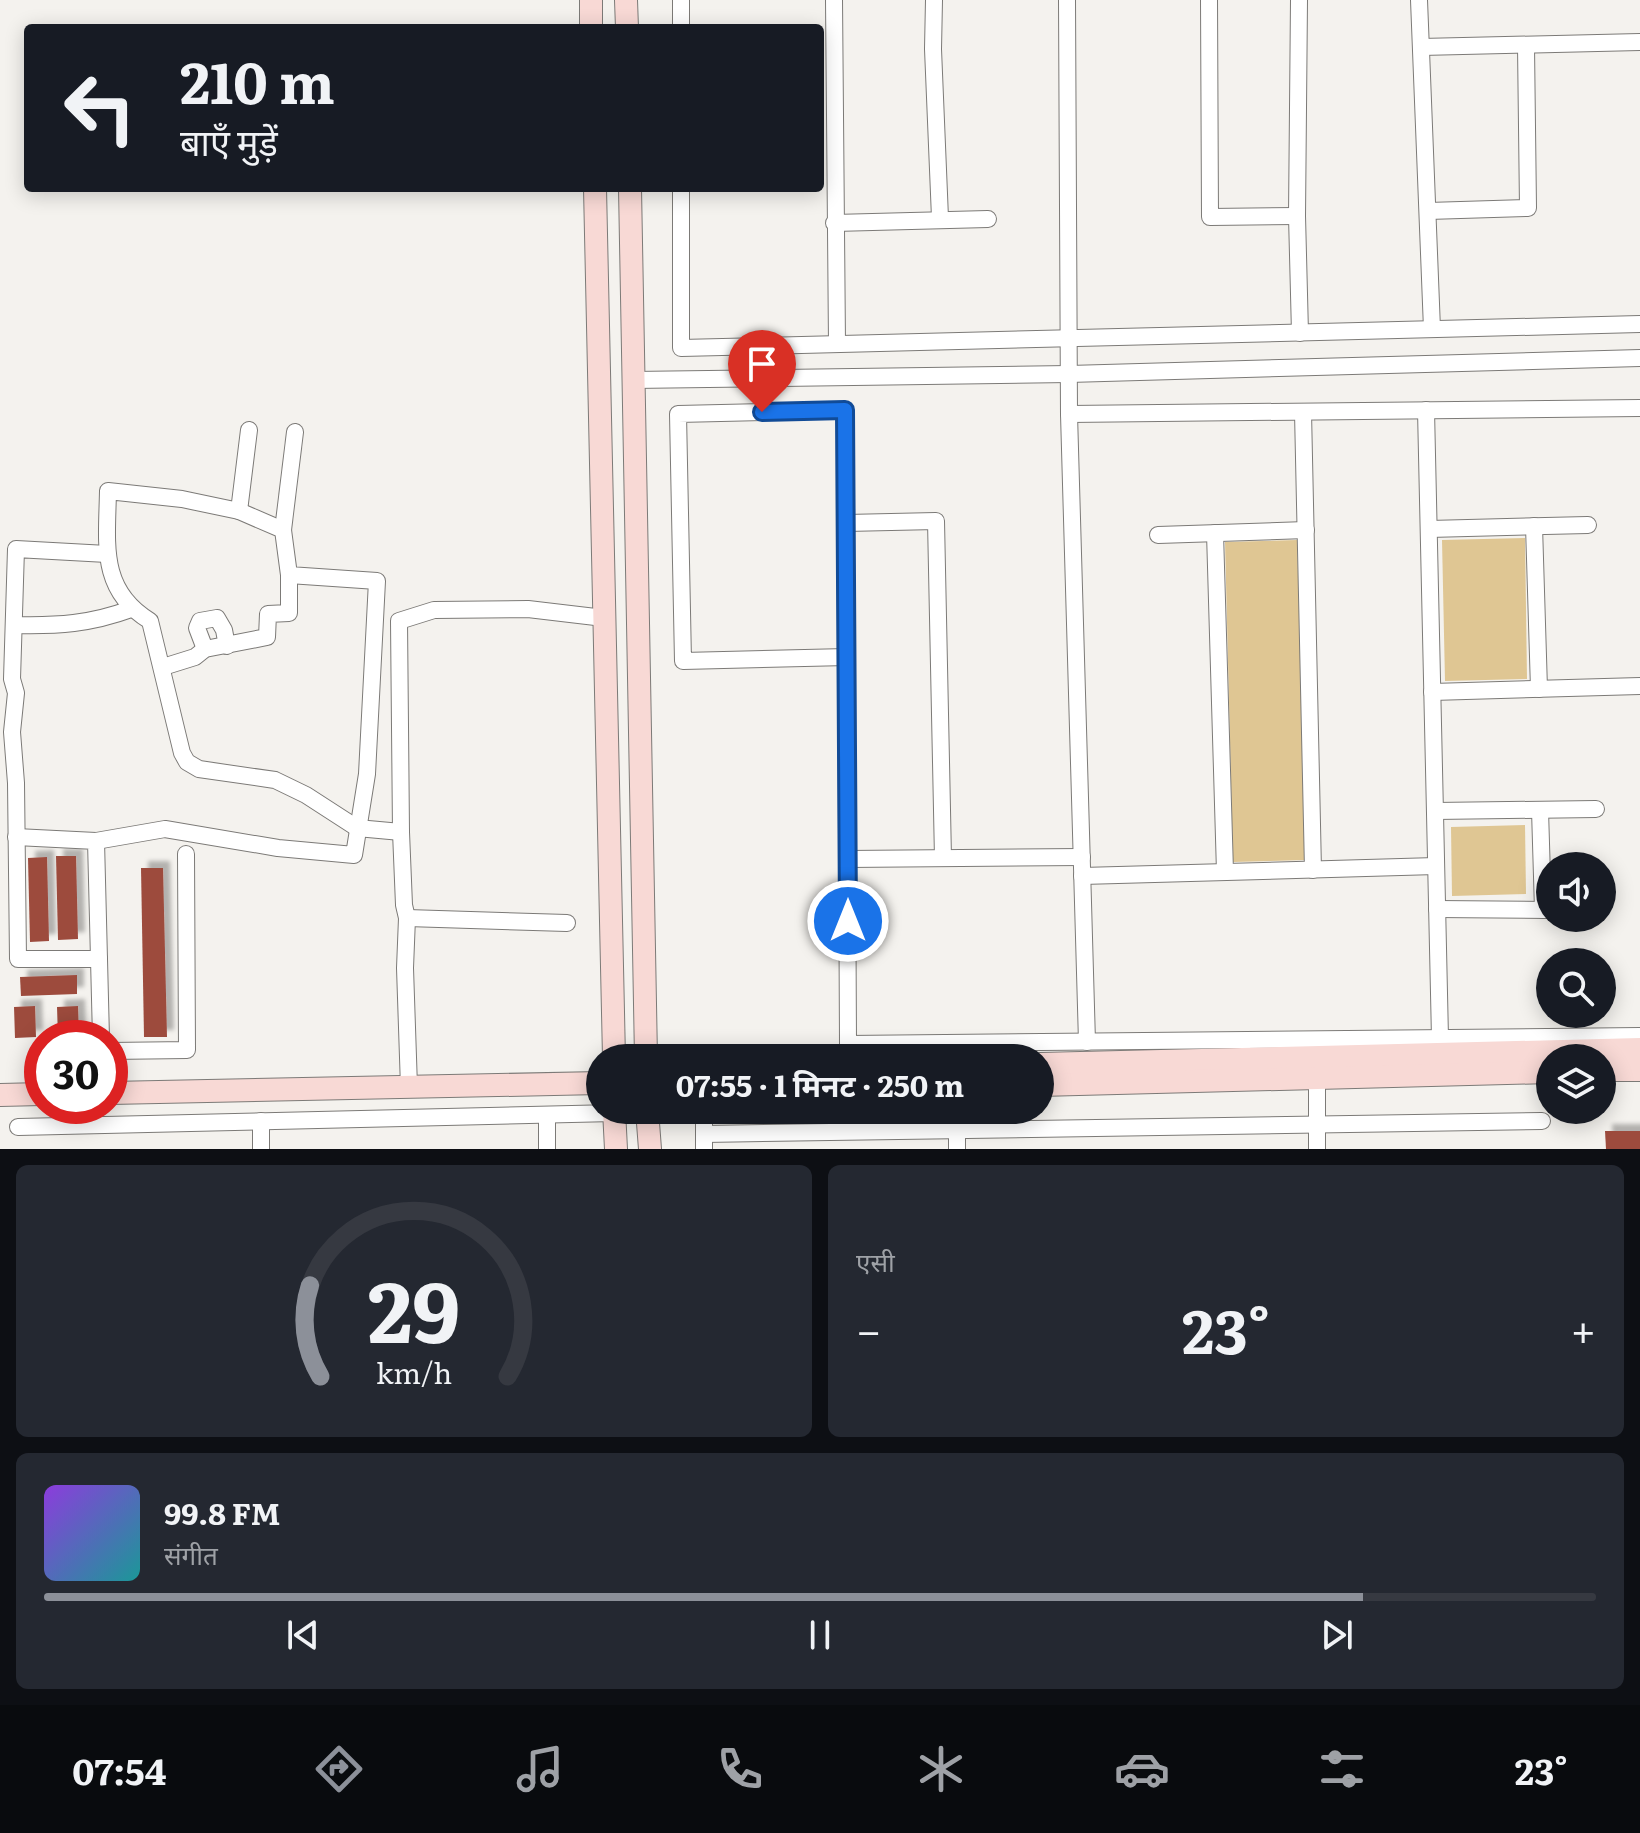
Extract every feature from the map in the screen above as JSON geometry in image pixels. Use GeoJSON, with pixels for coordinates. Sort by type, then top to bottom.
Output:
{"type":"FeatureCollection","features":[{"type":"Feature","properties":{"kind":"street"},"geometry":{"type":"LineString","coordinates":[[591,0],[591,24]]}},
{"type":"Feature","properties":{"kind":"street"},"geometry":{"type":"LineString","coordinates":[[626,0],[627,24]]}},
{"type":"Feature","properties":{"kind":"street"},"geometry":{"type":"LineString","coordinates":[[681,0],[681,24]]}},
{"type":"Feature","properties":{"kind":"street"},"geometry":{"type":"LineString","coordinates":[[834,0],[837,344]]}},
{"type":"Feature","properties":{"kind":"street"},"geometry":{"type":"LineString","coordinates":[[934,0],[940,218]]}},
{"type":"Feature","properties":{"kind":"street"},"geometry":{"type":"LineString","coordinates":[[1067,0],[1069,414],[1087,1042]]}},
{"type":"Feature","properties":{"kind":"street"},"geometry":{"type":"LineString","coordinates":[[1209,0],[1210,217],[1297,216]]}},
{"type":"Feature","properties":{"kind":"street"},"geometry":{"type":"LineString","coordinates":[[1299,0],[1297,216],[1300,333]]}},
{"type":"Feature","properties":{"kind":"street"},"geometry":{"type":"LineString","coordinates":[[1419,0],[1432,329]]}},
{"type":"Feature","properties":{"kind":"street"},"geometry":{"type":"LineString","coordinates":[[1421,47],[1640,42]]}},
{"type":"Feature","properties":{"kind":"street"},"geometry":{"type":"LineString","coordinates":[[1428,211],[1528,208],[1526,46]]}},
{"type":"Feature","properties":{"kind":"street"},"geometry":{"type":"LineString","coordinates":[[595,192],[614,1044]]}},
{"type":"Feature","properties":{"kind":"street"},"geometry":{"type":"LineString","coordinates":[[630,192],[646,1044]]}},
{"type":"Feature","properties":{"kind":"street"},"geometry":{"type":"LineString","coordinates":[[681,192],[681,348],[1640,324]]}},
{"type":"Feature","properties":{"kind":"street"},"geometry":{"type":"LineString","coordinates":[[834,223],[988,219]]}},
{"type":"Feature","properties":{"kind":"street"},"geometry":{"type":"LineString","coordinates":[[633,380],[1069,374],[1640,358]]}},
{"type":"Feature","properties":{"kind":"street"},"geometry":{"type":"LineString","coordinates":[[1069,414],[1640,408]]}},
{"type":"Feature","properties":{"kind":"street"},"geometry":{"type":"LineString","coordinates":[[847,657],[683,661],[678,414],[845,410],[847,657],[848,1044],[1640,1036]]}},
{"type":"Feature","properties":{"kind":"street"},"geometry":{"type":"LineString","coordinates":[[1426,410],[1440,1038]]}},
{"type":"Feature","properties":{"kind":"street"},"geometry":{"type":"LineString","coordinates":[[1303,412],[1313,870]]}},
{"type":"Feature","properties":{"kind":"street"},"geometry":{"type":"LineString","coordinates":[[239,511],[249,430]]}},
{"type":"Feature","properties":{"kind":"street"},"geometry":{"type":"LineString","coordinates":[[163,667],[195,657],[205,649],[267,637],[268,614],[289,613],[289,575],[283,530],[295,432]]}},
{"type":"Feature","properties":{"kind":"street"},"geometry":{"type":"LineString","coordinates":[[283,530],[239,511],[182,499],[108,491],[107,554],[118,588],[131,609],[150,621],[182,753],[187,762],[199,769],[275,780],[306,795],[357,828],[401,832]]}},
{"type":"Feature","properties":{"kind":"street"},"geometry":{"type":"LineString","coordinates":[[846,523],[936,521],[943,858]]}},
{"type":"Feature","properties":{"kind":"street"},"geometry":{"type":"LineString","coordinates":[[1429,529],[1588,525]]}},
{"type":"Feature","properties":{"kind":"street"},"geometry":{"type":"LineString","coordinates":[[1534,526],[1539,689]]}},
{"type":"Feature","properties":{"kind":"street"},"geometry":{"type":"LineString","coordinates":[[1158,535],[1306,530]]}},
{"type":"Feature","properties":{"kind":"street"},"geometry":{"type":"LineString","coordinates":[[1215,533],[1225,872]]}},
{"type":"Feature","properties":{"kind":"street"},"geometry":{"type":"LineString","coordinates":[[99,959],[18,959],[16,837],[8,783],[6,733],[16,693],[6,679],[15,625],[16,549],[107,554]]}},
{"type":"Feature","properties":{"kind":"street"},"geometry":{"type":"LineString","coordinates":[[16,837],[96,841],[165,829],[278,848],[354,855],[367,774],[377,581],[289,575]]}},
{"type":"Feature","properties":{"kind":"street"},"geometry":{"type":"LineString","coordinates":[[15,625],[66,626],[103,619],[131,609]]}},
{"type":"Feature","properties":{"kind":"street"},"geometry":{"type":"LineString","coordinates":[[375,609],[391,613],[399,621],[401,832],[407,918],[405,968],[409,1087]]}},
{"type":"Feature","properties":{"kind":"street"},"geometry":{"type":"LineString","coordinates":[[399,621],[434,610],[528,609],[604,618]]}},
{"type":"Feature","properties":{"kind":"street"},"geometry":{"type":"LineString","coordinates":[[205,649],[197,628],[200,621],[209,618],[217,618],[221,622],[227,646]]}},
{"type":"Feature","properties":{"kind":"street"},"geometry":{"type":"LineString","coordinates":[[1432,692],[1640,686]]}},
{"type":"Feature","properties":{"kind":"street"},"geometry":{"type":"LineString","coordinates":[[1435,811],[1596,809]]}},
{"type":"Feature","properties":{"kind":"street"},"geometry":{"type":"LineString","coordinates":[[1540,810],[1543,852]]}},
{"type":"Feature","properties":{"kind":"street"},"geometry":{"type":"LineString","coordinates":[[96,841],[101,1020]]}},
{"type":"Feature","properties":{"kind":"street"},"geometry":{"type":"LineString","coordinates":[[128,1051],[187,1050],[186,854]]}},
{"type":"Feature","properties":{"kind":"street"},"geometry":{"type":"LineString","coordinates":[[847,859],[1082,857]]}},
{"type":"Feature","properties":{"kind":"street"},"geometry":{"type":"LineString","coordinates":[[1082,876],[1436,866]]}},
{"type":"Feature","properties":{"kind":"street"},"geometry":{"type":"LineString","coordinates":[[1437,909],[1536,910]]}},
{"type":"Feature","properties":{"kind":"street"},"geometry":{"type":"LineString","coordinates":[[407,918],[567,923]]}},
{"type":"Feature","properties":{"kind":"street"},"geometry":{"type":"LineString","coordinates":[[1054,1064],[1640,1049]]}},
{"type":"Feature","properties":{"kind":"street"},"geometry":{"type":"LineString","coordinates":[[1616,1070],[1640,1070]]}},
{"type":"Feature","properties":{"kind":"street"},"geometry":{"type":"LineString","coordinates":[[1054,1085],[1536,1072]]}},
{"type":"Feature","properties":{"kind":"street"},"geometry":{"type":"LineString","coordinates":[[1317,1078],[1317,1149]]}},
{"type":"Feature","properties":{"kind":"street"},"geometry":{"type":"LineString","coordinates":[[128,1093],[586,1083]]}},
{"type":"Feature","properties":{"kind":"street"},"geometry":{"type":"LineString","coordinates":[[0,1095],[24,1094]]}},
{"type":"Feature","properties":{"kind":"street"},"geometry":{"type":"LineString","coordinates":[[18,1127],[586,1113]]}},
{"type":"Feature","properties":{"kind":"street"},"geometry":{"type":"LineString","coordinates":[[547,1115],[547,1149]]}},
{"type":"Feature","properties":{"kind":"street"},"geometry":{"type":"LineString","coordinates":[[261,1121],[261,1149]]}},
{"type":"Feature","properties":{"kind":"street"},"geometry":{"type":"LineString","coordinates":[[704,1141],[957,1130],[1536,1121]]}},
{"type":"Feature","properties":{"kind":"street"},"geometry":{"type":"LineString","coordinates":[[615,1124],[616,1149]]}},
{"type":"Feature","properties":{"kind":"street"},"geometry":{"type":"LineString","coordinates":[[648,1124],[650,1149]]}},
{"type":"Feature","properties":{"kind":"street"},"geometry":{"type":"LineString","coordinates":[[957,1124],[957,1149]]}},
{"type":"Feature","properties":{"kind":"shaded area"},"geometry":{"type":"Polygon","coordinates":[[[1525,538],[1527,679],[1445,681],[1442,540],[1525,538]]]}},
{"type":"Feature","properties":{"kind":"shaded area"},"geometry":{"type":"Polygon","coordinates":[[[1297,540],[1306,860],[1233,862],[1225,542],[1297,540]]]}},
{"type":"Feature","properties":{"kind":"shaded area"},"geometry":{"type":"Polygon","coordinates":[[[1525,825],[1526,894],[1452,896],[1451,827],[1525,825]]]}},
{"type":"Feature","properties":{"kind":"building"},"geometry":{"type":"Polygon","coordinates":[[[56,856],[76,856],[78,939],[58,940],[56,856]]]}},
{"type":"Feature","properties":{"kind":"building"},"geometry":{"type":"Polygon","coordinates":[[[47,857],[49,941],[30,942],[28,858],[47,857]]]}},
{"type":"Feature","properties":{"kind":"building"},"geometry":{"type":"Polygon","coordinates":[[[141,868],[163,868],[167,1037],[144,1037],[141,868]]]}},
{"type":"Feature","properties":{"kind":"building"},"geometry":{"type":"Polygon","coordinates":[[[77,975],[77,994],[21,996],[20,977],[77,975]]]}},
{"type":"Feature","properties":{"kind":"building"},"geometry":{"type":"Polygon","coordinates":[[[35,1006],[35,1020],[24,1020],[24,1038],[15,1038],[14,1007],[35,1006]]]}},
{"type":"Feature","properties":{"kind":"building"},"geometry":{"type":"Polygon","coordinates":[[[78,1006],[78,1020],[57,1020],[57,1007],[78,1006]]]}},
{"type":"Feature","properties":{"kind":"building"},"geometry":{"type":"Polygon","coordinates":[[[1605,1131],[1640,1131],[1640,1149],[1606,1149],[1605,1131]]]}},
{"type":"Feature","properties":{"kind":"route"},"geometry":{"type":"LineString","coordinates":[[762,412],[845,410],[848,921]]}}]}
